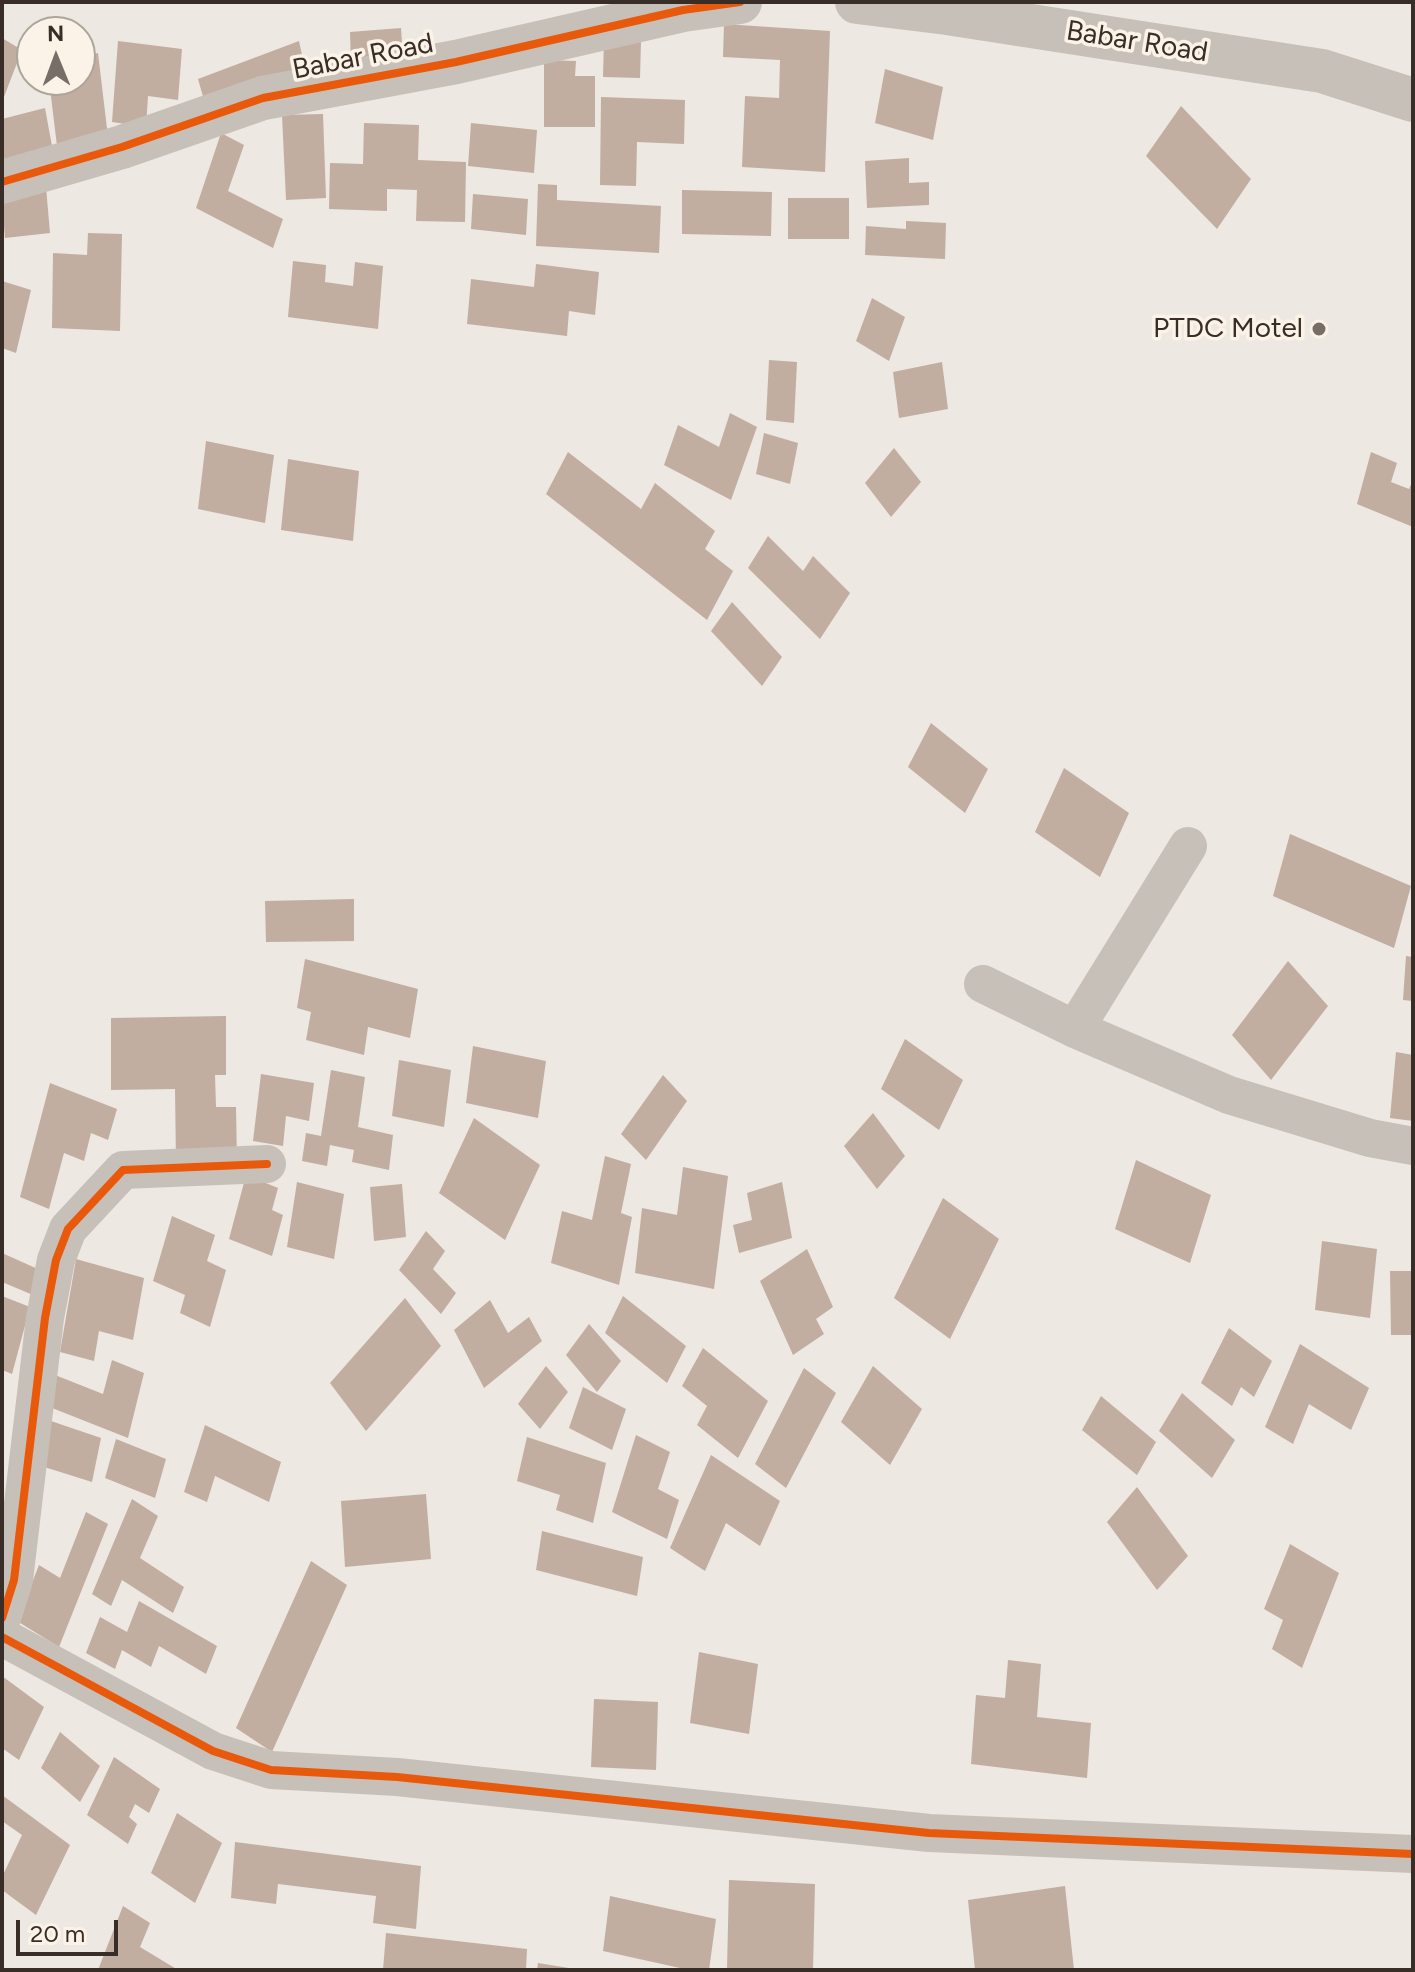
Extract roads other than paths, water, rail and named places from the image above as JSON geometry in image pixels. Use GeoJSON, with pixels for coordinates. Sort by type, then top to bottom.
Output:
{"type":"FeatureCollection","features":[{"type":"Feature","properties":{"kind":"street","name":"Babar Road"},"geometry":{"type":"LineString","coordinates":[[2,182],[122,147],[263,98],[456,62],[683,10],[740,2]]}},
{"type":"Feature","properties":{"kind":"street","name":"Babar Road"},"geometry":{"type":"LineString","coordinates":[[857,2],[1322,71],[1413,100]]}},
{"type":"Feature","properties":{"kind":"street"},"geometry":{"type":"LineString","coordinates":[[1075,1029],[1188,846]]}},
{"type":"Feature","properties":{"kind":"street"},"geometry":{"type":"LineString","coordinates":[[983,984],[1075,1029],[1229,1095],[1370,1138],[1413,1146]]}},
{"type":"Feature","properties":{"kind":"street"},"geometry":{"type":"LineString","coordinates":[[2,1618],[14,1580],[45,1318],[56,1260],[68,1229],[123,1170],[267,1164]]}},
{"type":"Feature","properties":{"kind":"street"},"geometry":{"type":"LineString","coordinates":[[2,1637],[213,1751],[271,1770],[397,1777],[929,1833],[1413,1854]]}},
{"type":"Feature","properties":{"kind":"place","name":"PTDC Motel"},"geometry":{"type":"Point","coordinates":[1319,329]}}]}
